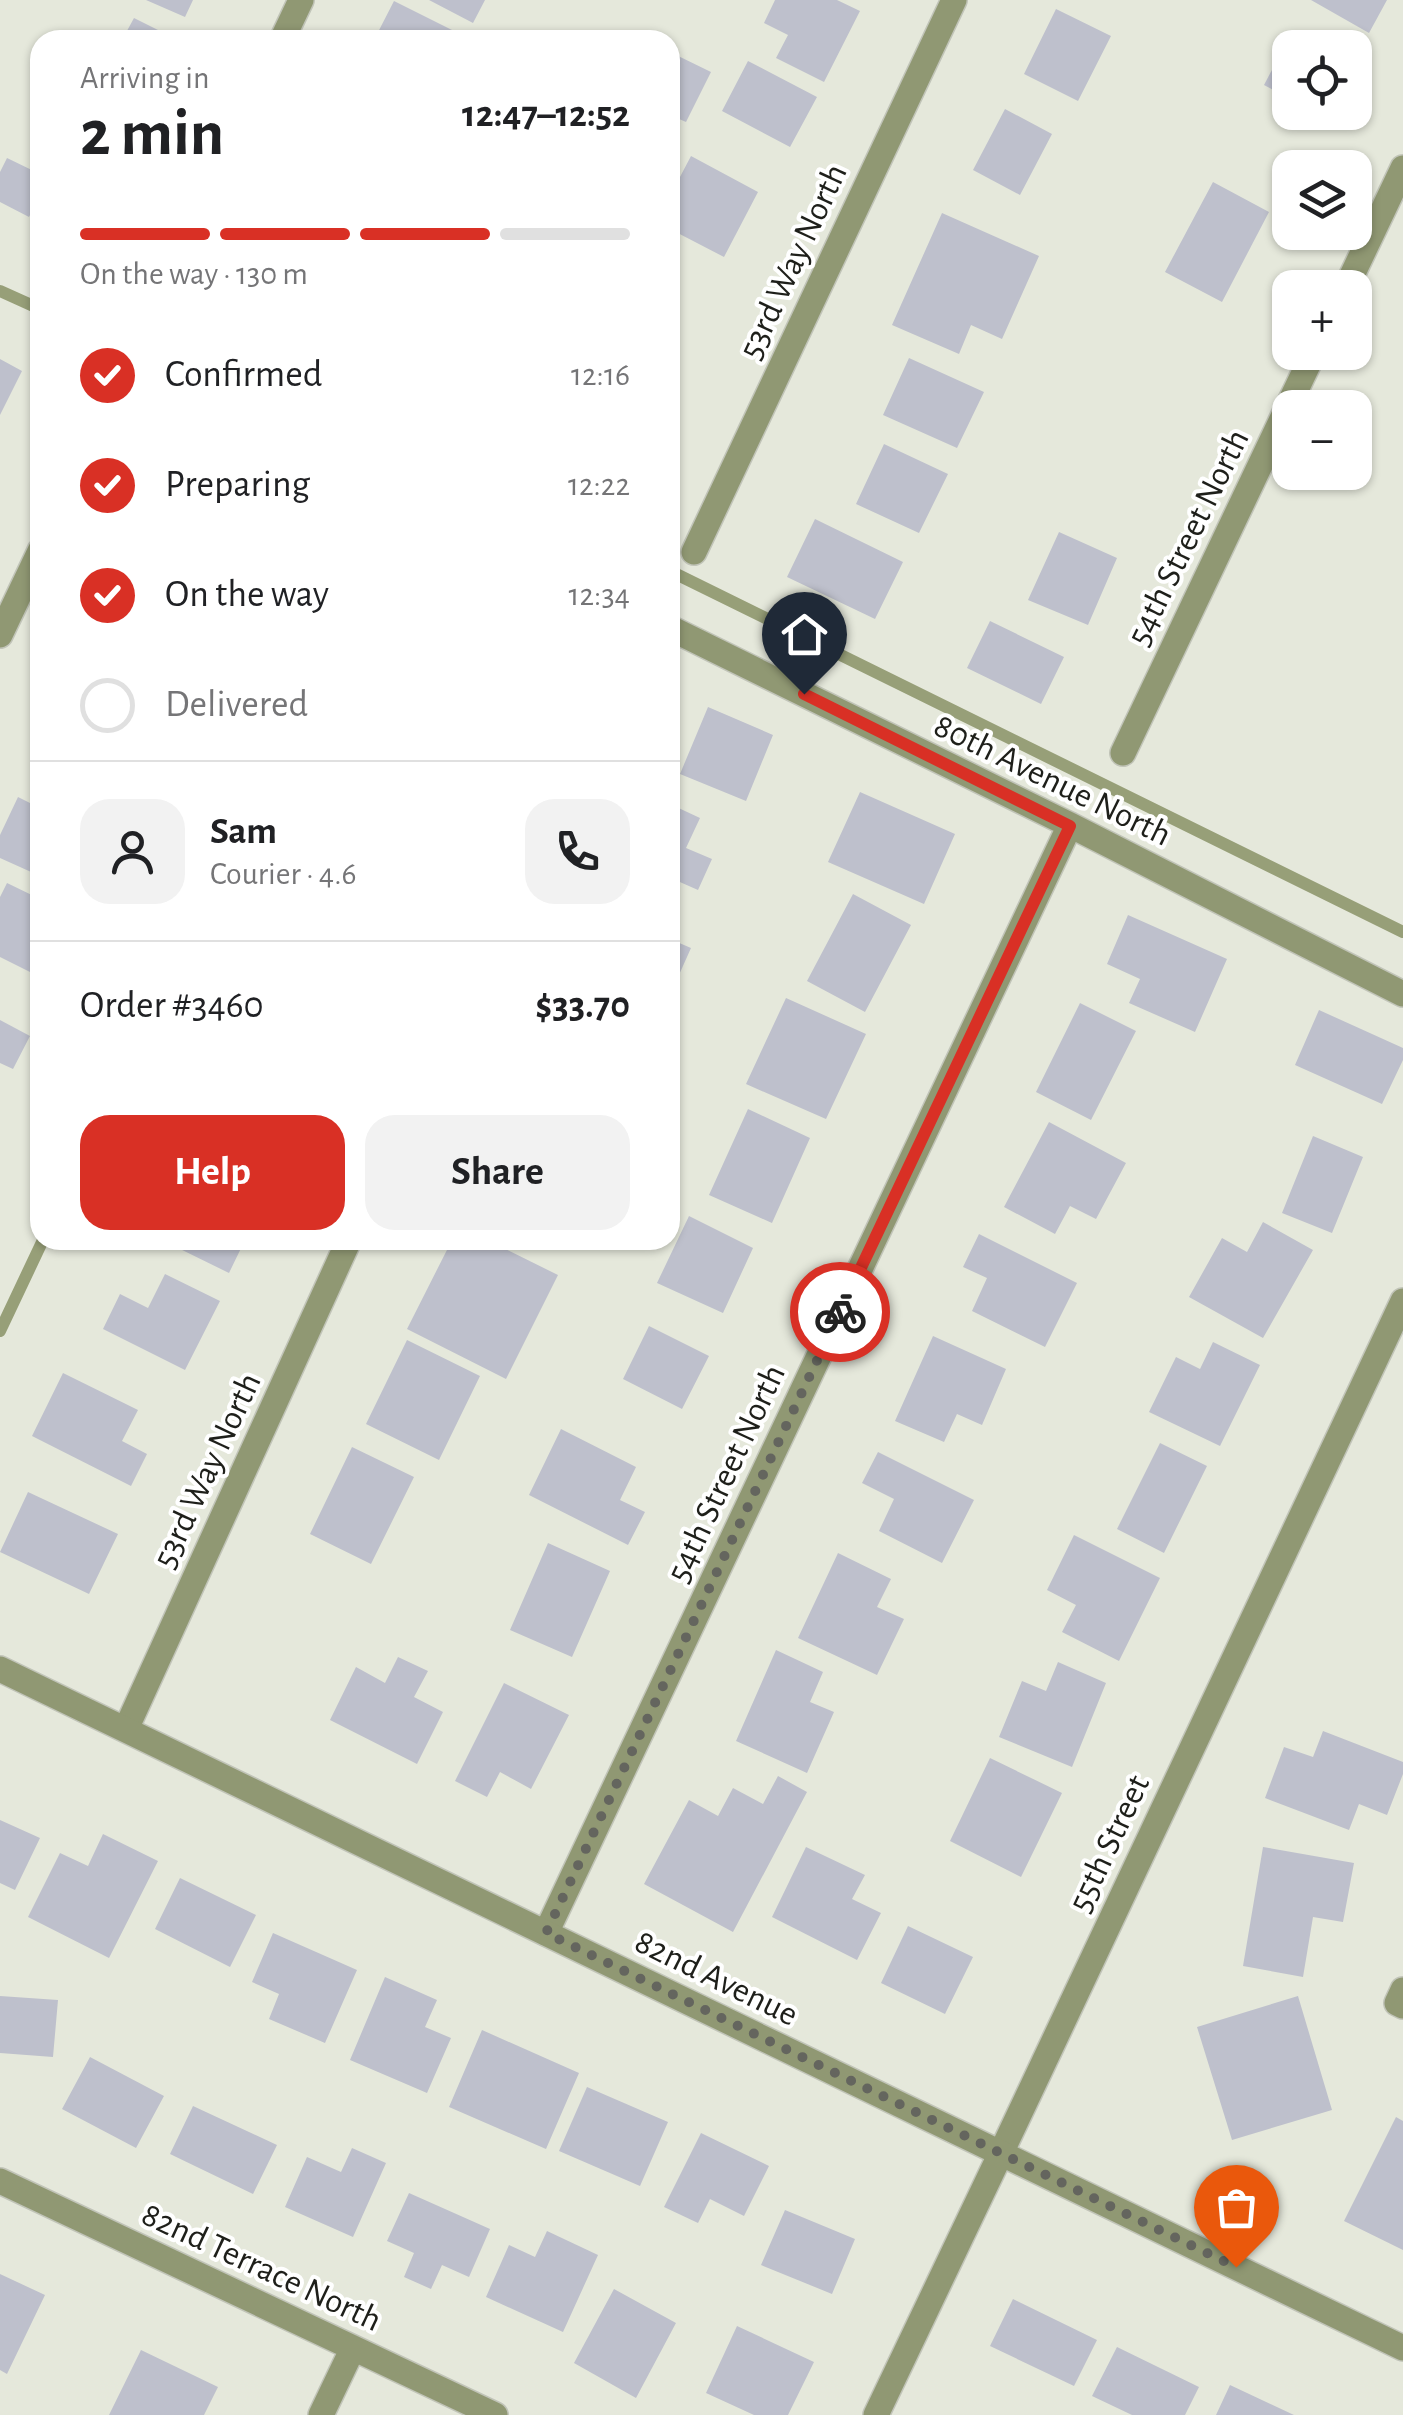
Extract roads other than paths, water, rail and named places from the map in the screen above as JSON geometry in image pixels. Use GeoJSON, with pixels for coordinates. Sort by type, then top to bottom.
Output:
{"type":"FeatureCollection","features":[{"type":"Feature","properties":{"kind":"street"},"geometry":{"type":"LineString","coordinates":[[287,30],[301,0]]}},
{"type":"Feature","properties":{"kind":"street","name":"53rd Way North"},"geometry":{"type":"LineString","coordinates":[[694,552],[954,0]]}},
{"type":"Feature","properties":{"kind":"street"},"geometry":{"type":"LineString","coordinates":[[1355,270],[1403,168]]}},
{"type":"Feature","properties":{"kind":"street","name":"54th Street North"},"geometry":{"type":"LineString","coordinates":[[1123,753],[1305,370]]}},
{"type":"Feature","properties":{"kind":"street"},"geometry":{"type":"LineString","coordinates":[[0,635],[30,571]]}},
{"type":"Feature","properties":{"kind":"street","name":"80th Avenue North"},"geometry":{"type":"LineString","coordinates":[[680,633],[1403,994]]}},
{"type":"Feature","properties":{"kind":"street","name":"54th Street North"},"geometry":{"type":"LineString","coordinates":[[546,1933],[1070,826]]}},
{"type":"Feature","properties":{"kind":"street","name":"53rd Way North"},"geometry":{"type":"LineString","coordinates":[[126,1730],[345,1250]]}},
{"type":"Feature","properties":{"kind":"street","name":"55th Street"},"geometry":{"type":"LineString","coordinates":[[876,2415],[1403,1301]]}},
{"type":"Feature","properties":{"kind":"street","name":"82nd Avenue"},"geometry":{"type":"LineString","coordinates":[[0,1668],[1403,2348]]}},
{"type":"Feature","properties":{"kind":"street","name":"82nd Terrace North"},"geometry":{"type":"LineString","coordinates":[[0,2181],[495,2415]]}},
{"type":"Feature","properties":{"kind":"street"},"geometry":{"type":"LineString","coordinates":[[321,2415],[353,2348]]}},
{"type":"Feature","properties":{"kind":"waterway"},"geometry":{"type":"LineString","coordinates":[[0,291],[30,304]]}},
{"type":"Feature","properties":{"kind":"waterway"},"geometry":{"type":"LineString","coordinates":[[680,576],[1403,932]]}},
{"type":"Feature","properties":{"kind":"waterway"},"geometry":{"type":"LineString","coordinates":[[0,1331],[38,1250]]}}]}
